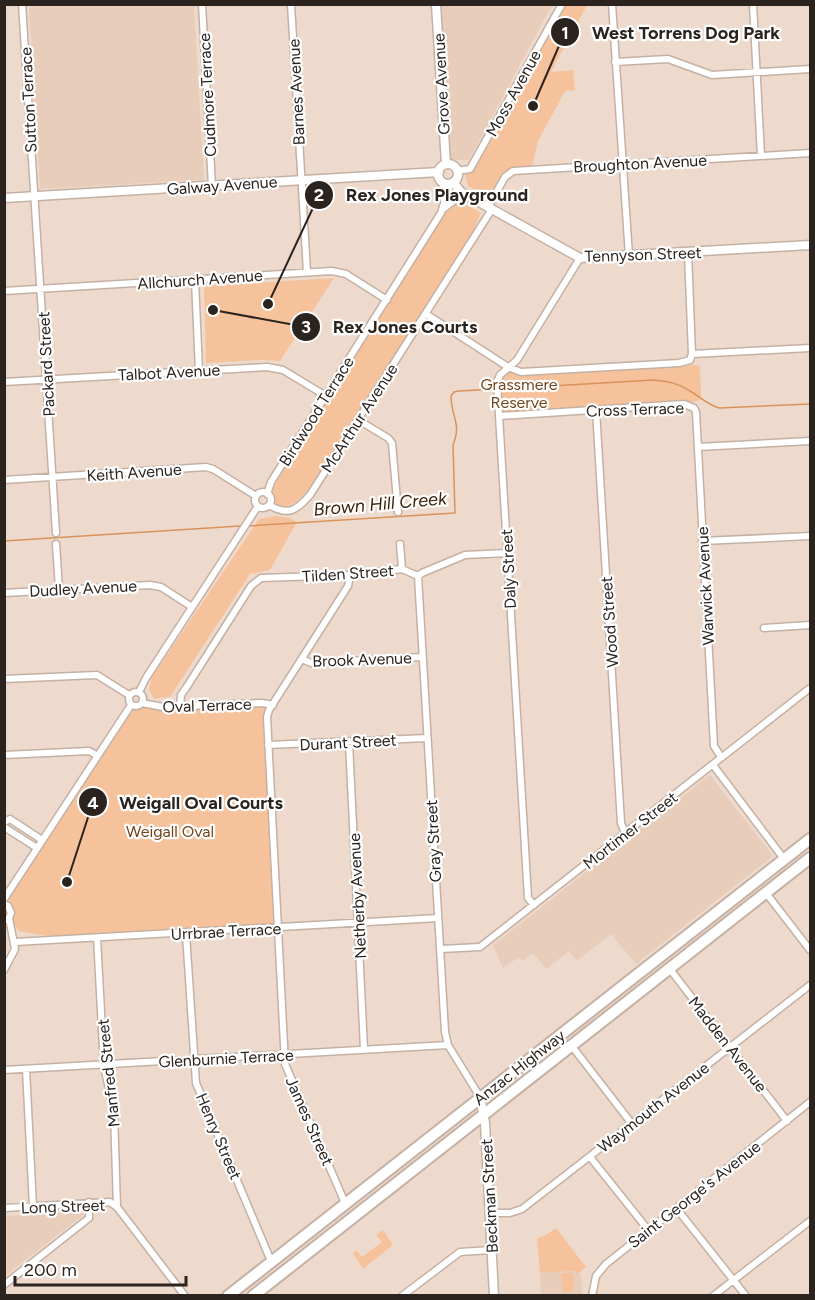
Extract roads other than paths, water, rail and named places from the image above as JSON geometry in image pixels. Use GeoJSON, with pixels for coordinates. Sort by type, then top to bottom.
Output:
{"type":"FeatureCollection","features":[{"type":"Feature","properties":{"kind":"highway","name":"Anzac Highway"},"geometry":{"type":"LineString","coordinates":[[228,1296],[810,839]]}},
{"type":"Feature","properties":{"kind":"highway","name":"Anzac Highway"},"geometry":{"type":"LineString","coordinates":[[255,1295],[810,858]]}},
{"type":"Feature","properties":{"kind":"highway"},"geometry":{"type":"LineString","coordinates":[[645,968],[653,970],[669,968]]}},
{"type":"Feature","properties":{"kind":"highway"},"geometry":{"type":"LineString","coordinates":[[591,1011],[604,1011],[608,1016]]}},
{"type":"Feature","properties":{"kind":"highway"},"geometry":{"type":"LineString","coordinates":[[520,1066],[530,1078]]}},
{"type":"Feature","properties":{"kind":"highway"},"geometry":{"type":"LineString","coordinates":[[398,1162],[408,1162],[414,1169]]}},
{"type":"Feature","properties":{"kind":"highway"},"geometry":{"type":"LineString","coordinates":[[300,1239],[310,1250]]}},
{"type":"Feature","properties":{"kind":"street","name":"Sutton Terrace"},"geometry":{"type":"LineString","coordinates":[[22,4],[34,196]]}},
{"type":"Feature","properties":{"kind":"street","name":"Cudmore Terrace"},"geometry":{"type":"LineString","coordinates":[[202,4],[212,186]]}},
{"type":"Feature","properties":{"kind":"street","name":"Barnes Avenue"},"geometry":{"type":"LineString","coordinates":[[291,4],[307,273]]}},
{"type":"Feature","properties":{"kind":"street","name":"Grove Avenue"},"geometry":{"type":"LineString","coordinates":[[436,4],[446,164]]}},
{"type":"Feature","properties":{"kind":"street","name":"Moss Avenue"},"geometry":{"type":"LineString","coordinates":[[452,179],[470,169],[562,4]]}},
{"type":"Feature","properties":{"kind":"street"},"geometry":{"type":"LineString","coordinates":[[612,4],[629,256]]}},
{"type":"Feature","properties":{"kind":"street"},"geometry":{"type":"LineString","coordinates":[[753,4],[761,156]]}},
{"type":"Feature","properties":{"kind":"street"},"geometry":{"type":"LineString","coordinates":[[615,62],[668,60],[712,75],[810,69]]}},
{"type":"Feature","properties":{"kind":"street","name":"Broughton Avenue"},"geometry":{"type":"LineString","coordinates":[[490,208],[504,177],[513,171],[810,153]]}},
{"type":"Feature","properties":{"kind":"street"},"geometry":{"type":"LineString","coordinates":[[446,164],[453,165],[452,179],[439,176],[439,172],[446,164]]}},
{"type":"Feature","properties":{"kind":"street","name":"Galway Avenue"},"geometry":{"type":"LineString","coordinates":[[4,198],[439,172]]}},
{"type":"Feature","properties":{"kind":"street","name":"Tennyson Street"},"geometry":{"type":"LineString","coordinates":[[452,179],[461,192],[467,196],[580,258],[810,245]]}},
{"type":"Feature","properties":{"kind":"street","name":"Tennyson Street"},"geometry":{"type":"LineString","coordinates":[[452,179],[490,208]]}},
{"type":"Feature","properties":{"kind":"street","name":"Birdwood Terrace"},"geometry":{"type":"LineString","coordinates":[[267,494],[271,482],[444,207],[452,179]]}},
{"type":"Feature","properties":{"kind":"street","name":"Packard Street"},"geometry":{"type":"LineString","coordinates":[[34,196],[42,289],[56,533]]}},
{"type":"Feature","properties":{"kind":"street"},"geometry":{"type":"LineString","coordinates":[[444,207],[457,197],[467,196]]}},
{"type":"Feature","properties":{"kind":"street","name":"McArthur Avenue"},"geometry":{"type":"LineString","coordinates":[[269,505],[281,511],[291,510],[303,503],[310,495],[426,314],[490,208]]}},
{"type":"Feature","properties":{"kind":"street"},"geometry":{"type":"LineString","coordinates":[[426,314],[508,368],[521,372],[679,363],[690,360],[692,354],[688,252]]}},
{"type":"Feature","properties":{"kind":"street","name":"Daly Street"},"geometry":{"type":"LineString","coordinates":[[534,905],[528,898],[497,382],[500,375],[517,360],[580,258]]}},
{"type":"Feature","properties":{"kind":"street","name":"Allchurch Avenue"},"geometry":{"type":"LineString","coordinates":[[4,291],[332,271],[346,274],[387,300]]}},
{"type":"Feature","properties":{"kind":"street"},"geometry":{"type":"LineString","coordinates":[[195,280],[200,371]]}},
{"type":"Feature","properties":{"kind":"street"},"geometry":{"type":"LineString","coordinates":[[692,354],[810,348]]}},
{"type":"Feature","properties":{"kind":"street","name":"Talbot Avenue"},"geometry":{"type":"LineString","coordinates":[[4,382],[276,367],[326,396]]}},
{"type":"Feature","properties":{"kind":"street","name":"Cross Terrace"},"geometry":{"type":"LineString","coordinates":[[499,416],[684,404],[690,405],[696,412]]}},
{"type":"Feature","properties":{"kind":"street","name":"Wood Street"},"geometry":{"type":"LineString","coordinates":[[596,410],[621,823],[626,833]]}},
{"type":"Feature","properties":{"kind":"street","name":"Warwick Avenue"},"geometry":{"type":"LineString","coordinates":[[696,412],[714,746],[721,758]]}},
{"type":"Feature","properties":{"kind":"street"},"geometry":{"type":"LineString","coordinates":[[358,420],[392,443],[398,512]]}},
{"type":"Feature","properties":{"kind":"street"},"geometry":{"type":"LineString","coordinates":[[698,447],[810,441]]}},
{"type":"Feature","properties":{"kind":"street","name":"Keith Avenue"},"geometry":{"type":"LineString","coordinates":[[4,480],[206,468],[213,469],[256,496]]}},
{"type":"Feature","properties":{"kind":"street"},"geometry":{"type":"LineString","coordinates":[[263,492],[267,494],[270,498],[269,505],[262,508],[258,506],[256,496],[263,492]]}},
{"type":"Feature","properties":{"kind":"street"},"geometry":{"type":"LineString","coordinates":[[139,692],[258,506]]}},
{"type":"Feature","properties":{"kind":"street"},"geometry":{"type":"LineString","coordinates":[[702,541],[810,536]]}},
{"type":"Feature","properties":{"kind":"street"},"geometry":{"type":"LineString","coordinates":[[56,544],[59,589]]}},
{"type":"Feature","properties":{"kind":"street"},"geometry":{"type":"LineString","coordinates":[[400,544],[402,569]]}},
{"type":"Feature","properties":{"kind":"street","name":"Tilden Street"},"geometry":{"type":"LineString","coordinates":[[180,707],[181,695],[256,581],[273,577],[350,575],[402,569],[418,576],[465,555],[507,553]]}},
{"type":"Feature","properties":{"kind":"street"},"geometry":{"type":"LineString","coordinates":[[271,707],[348,586],[350,575]]}},
{"type":"Feature","properties":{"kind":"street","name":"Gray Street"},"geometry":{"type":"LineString","coordinates":[[418,576],[446,1032],[448,1045],[480,1097]]}},
{"type":"Feature","properties":{"kind":"street","name":"Dudley Avenue"},"geometry":{"type":"LineString","coordinates":[[4,593],[155,585],[192,607]]}},
{"type":"Feature","properties":{"kind":"street"},"geometry":{"type":"LineString","coordinates":[[764,628],[810,625]]}},
{"type":"Feature","properties":{"kind":"street","name":"Brook Avenue"},"geometry":{"type":"LineString","coordinates":[[302,659],[311,663],[422,657]]}},
{"type":"Feature","properties":{"kind":"street"},"geometry":{"type":"LineString","coordinates":[[4,679],[97,675],[129,695]]}},
{"type":"Feature","properties":{"kind":"street","name":"Mortimer Street"},"geometry":{"type":"LineString","coordinates":[[441,949],[480,946],[810,688]]}},
{"type":"Feature","properties":{"kind":"street"},"geometry":{"type":"LineString","coordinates":[[129,695],[139,692]]}},
{"type":"Feature","properties":{"kind":"street"},"geometry":{"type":"LineString","coordinates":[[130,705],[137,706],[142,703],[143,696],[139,692]]}},
{"type":"Feature","properties":{"kind":"street"},"geometry":{"type":"LineString","coordinates":[[129,695],[130,705]]}},
{"type":"Feature","properties":{"kind":"street","name":"Oval Terrace"},"geometry":{"type":"LineString","coordinates":[[142,703],[163,707],[262,703],[271,707]]}},
{"type":"Feature","properties":{"kind":"street"},"geometry":{"type":"LineString","coordinates":[[4,970],[12,957],[15,942],[6,921],[11,913],[6,903],[11,889],[130,705]]}},
{"type":"Feature","properties":{"kind":"street","name":"James Street"},"geometry":{"type":"LineString","coordinates":[[271,707],[267,717],[268,746],[285,1064],[345,1203]]}},
{"type":"Feature","properties":{"kind":"street","name":"Durant Street"},"geometry":{"type":"LineString","coordinates":[[268,746],[427,738]]}},
{"type":"Feature","properties":{"kind":"street","name":"Netherby Avenue"},"geometry":{"type":"LineString","coordinates":[[349,742],[364,1049]]}},
{"type":"Feature","properties":{"kind":"street"},"geometry":{"type":"LineString","coordinates":[[4,755],[89,751],[96,755]]}},
{"type":"Feature","properties":{"kind":"street"},"geometry":{"type":"LineString","coordinates":[[713,765],[784,859]]}},
{"type":"Feature","properties":{"kind":"street"},"geometry":{"type":"LineString","coordinates":[[4,822],[10,819],[42,840]]}},
{"type":"Feature","properties":{"kind":"street"},"geometry":{"type":"LineString","coordinates":[[4,827],[37,848]]}},
{"type":"Feature","properties":{"kind":"street"},"geometry":{"type":"LineString","coordinates":[[766,893],[810,950]]}},
{"type":"Feature","properties":{"kind":"street","name":"Urrbrae Terrace"},"geometry":{"type":"LineString","coordinates":[[15,942],[438,918]]}},
{"type":"Feature","properties":{"kind":"street","name":"Henry Street"},"geometry":{"type":"LineString","coordinates":[[186,934],[196,1083],[271,1261]]}},
{"type":"Feature","properties":{"kind":"street","name":"Manfred Street"},"geometry":{"type":"LineString","coordinates":[[97,938],[104,1066],[114,1112],[117,1207]]}},
{"type":"Feature","properties":{"kind":"street","name":"Madden Avenue"},"geometry":{"type":"LineString","coordinates":[[669,968],[787,1121]]}},
{"type":"Feature","properties":{"kind":"street","name":"Waymouth Avenue"},"geometry":{"type":"LineString","coordinates":[[490,1213],[510,1213],[522,1209],[810,985]]}},
{"type":"Feature","properties":{"kind":"street","name":"Glenburnie Terrace"},"geometry":{"type":"LineString","coordinates":[[4,1071],[448,1045]]}},
{"type":"Feature","properties":{"kind":"street"},"geometry":{"type":"LineString","coordinates":[[571,1046],[632,1124]]}},
{"type":"Feature","properties":{"kind":"street"},"geometry":{"type":"LineString","coordinates":[[26,1069],[33,1206]]}},
{"type":"Feature","properties":{"kind":"street","name":"Beckman Street"},"geometry":{"type":"LineString","coordinates":[[480,1097],[484,1114],[494,1296]]}},
{"type":"Feature","properties":{"kind":"street","name":"Saint George's Avenue"},"geometry":{"type":"LineString","coordinates":[[592,1296],[596,1276],[606,1264],[810,1102]]}},
{"type":"Feature","properties":{"kind":"street"},"geometry":{"type":"LineString","coordinates":[[590,1157],[649,1231]]}},
{"type":"Feature","properties":{"kind":"street"},"geometry":{"type":"LineString","coordinates":[[4,1285],[89,1218],[89,1202]]}},
{"type":"Feature","properties":{"kind":"street","name":"Long Street"},"geometry":{"type":"LineString","coordinates":[[4,1208],[110,1202],[117,1207],[184,1296]]}},
{"type":"Feature","properties":{"kind":"street"},"geometry":{"type":"LineString","coordinates":[[677,1209],[746,1296]]}},
{"type":"Feature","properties":{"kind":"street"},"geometry":{"type":"LineString","coordinates":[[713,1296],[810,1221]]}},
{"type":"Feature","properties":{"kind":"street"},"geometry":{"type":"LineString","coordinates":[[402,1296],[460,1252],[491,1250]]}},
{"type":"Feature","properties":{"kind":"waterway","name":"Brown Hill Creek"},"geometry":{"type":"LineString","coordinates":[[501,389],[653,380],[681,386],[719,408],[810,404]]}},
{"type":"Feature","properties":{"kind":"waterway","name":"Brown Hill Creek"},"geometry":{"type":"LineString","coordinates":[[248,526],[455,513],[453,445],[456,425],[451,396],[454,392],[459,391],[496,389]]}},
{"type":"Feature","properties":{"kind":"waterway","name":"Brown Hill Creek"},"geometry":{"type":"LineString","coordinates":[[4,541],[240,526]]}},
{"type":"Feature","properties":{"kind":"place","name":"West Torrens Dog Park"},"geometry":{"type":"Point","coordinates":[533,106]}},
{"type":"Feature","properties":{"kind":"place","name":"Rex Jones Playground"},"geometry":{"type":"Point","coordinates":[268,304]}},
{"type":"Feature","properties":{"kind":"place","name":"Rex Jones Courts"},"geometry":{"type":"Point","coordinates":[213,310]}},
{"type":"Feature","properties":{"kind":"place","name":"Weigall Oval Courts"},"geometry":{"type":"Point","coordinates":[67,882]}},
{"type":"Feature","properties":{"kind":"park label","name":"Grassmere Reserve"},"geometry":{"type":"Point","coordinates":[519,393]}},
{"type":"Feature","properties":{"kind":"park label","name":"Weigall Oval"},"geometry":{"type":"Point","coordinates":[170,831]}}]}
